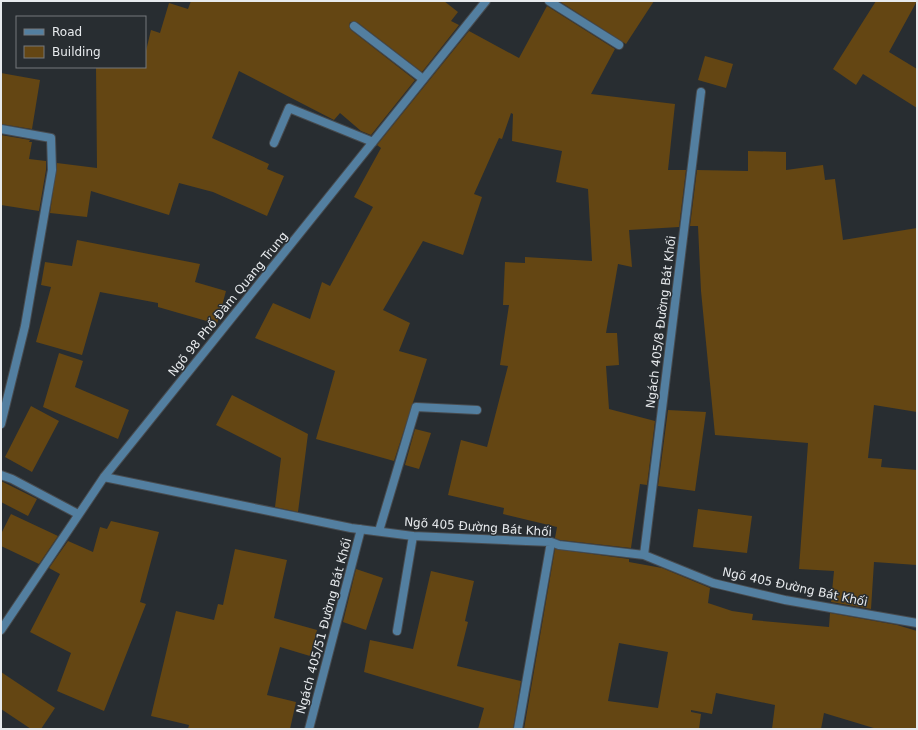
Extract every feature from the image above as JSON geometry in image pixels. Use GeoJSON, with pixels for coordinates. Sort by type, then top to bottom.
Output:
{"type":"FeatureCollection","features":[{"type":"Feature","properties":{"kind":"street","name":"Ngõ 98 Phố Đàm Quang Trung"},"geometry":{"type":"LineString","coordinates":[[1,630],[104,477],[486,1]]}},
{"type":"Feature","properties":{"kind":"street"},"geometry":{"type":"LineString","coordinates":[[548,1],[619,45]]}},
{"type":"Feature","properties":{"kind":"street"},"geometry":{"type":"LineString","coordinates":[[354,26],[423,79]]}},
{"type":"Feature","properties":{"kind":"street","name":"Ngách 405/8 Đường Bát Khối"},"geometry":{"type":"LineString","coordinates":[[644,555],[701,92]]}},
{"type":"Feature","properties":{"kind":"street"},"geometry":{"type":"LineString","coordinates":[[274,143],[289,108],[373,142]]}},
{"type":"Feature","properties":{"kind":"street"},"geometry":{"type":"LineString","coordinates":[[1,129],[51,138],[52,170],[25,326],[1,424]]}},
{"type":"Feature","properties":{"kind":"street"},"geometry":{"type":"LineString","coordinates":[[378,531],[416,407],[477,410]]}},
{"type":"Feature","properties":{"kind":"street"},"geometry":{"type":"LineString","coordinates":[[1,475],[12,479],[78,514]]}},
{"type":"Feature","properties":{"kind":"street","name":"Ngõ 405 Đường Bát Khối"},"geometry":{"type":"LineString","coordinates":[[104,477],[361,529],[413,536],[551,542],[559,545],[644,555],[714,583],[785,600],[917,623]]}},
{"type":"Feature","properties":{"kind":"street","name":"Ngách 405/51 Đường Bát Khối"},"geometry":{"type":"LineString","coordinates":[[309,729],[361,529]]}},
{"type":"Feature","properties":{"kind":"street"},"geometry":{"type":"LineString","coordinates":[[397,631],[413,536]]}},
{"type":"Feature","properties":{"kind":"street"},"geometry":{"type":"LineString","coordinates":[[518,729],[551,542]]}},
{"type":"Feature","properties":{"kind":"building"},"geometry":{"type":"Polygon","coordinates":[[[191,1],[444,1],[458,12],[451,21],[459,25],[422,72],[357,22],[350,22],[349,26],[351,30],[415,80],[371,135],[361,131],[340,113],[334,120],[239,71],[212,138],[269,164],[267,169],[284,176],[267,216],[213,192],[179,183],[169,215],[91,191],[87,217],[50,213],[57,163],[97,168],[96,68],[146,68],[146,51],[151,30],[160,33],[169,3],[188,9],[191,1]]]}},
{"type":"Feature","properties":{"kind":"building"},"geometry":{"type":"Polygon","coordinates":[[[559,1],[654,1],[626,44],[559,1]]]}},
{"type":"Feature","properties":{"kind":"building"},"geometry":{"type":"Polygon","coordinates":[[[876,1],[917,1],[889,52],[917,69],[917,108],[863,74],[856,85],[833,69],[876,1]]]}},
{"type":"Feature","properties":{"kind":"building"},"geometry":{"type":"Polygon","coordinates":[[[547,6],[615,49],[591,94],[675,104],[668,170],[686,170],[679,227],[629,230],[632,267],[618,264],[606,333],[617,333],[619,365],[606,366],[609,409],[655,421],[647,485],[640,484],[631,548],[560,540],[555,538],[557,527],[503,514],[504,508],[448,495],[461,440],[487,447],[508,366],[500,365],[509,305],[503,305],[505,262],[525,263],[525,257],[592,261],[588,189],[556,182],[562,151],[512,141],[513,114],[511,113],[502,139],[499,138],[474,194],[482,197],[463,255],[423,241],[383,310],[410,323],[399,351],[427,359],[394,461],[316,439],[335,371],[255,338],[273,303],[310,319],[322,282],[330,286],[373,207],[354,197],[381,148],[377,145],[469,31],[519,58],[547,6]]]}},
{"type":"Feature","properties":{"kind":"building"},"geometry":{"type":"Polygon","coordinates":[[[705,56],[733,64],[726,88],[698,80],[705,56]]]}},
{"type":"Feature","properties":{"kind":"building"},"geometry":{"type":"Polygon","coordinates":[[[1,73],[40,80],[32,129],[1,124],[1,73]]]}},
{"type":"Feature","properties":{"kind":"building"},"geometry":{"type":"Polygon","coordinates":[[[1,135],[30,140],[29,142],[32,142],[29,159],[46,161],[46,170],[39,211],[1,205],[1,135]]]}},
{"type":"Feature","properties":{"kind":"building"},"geometry":{"type":"Polygon","coordinates":[[[748,151],[786,152],[786,170],[823,165],[825,180],[835,179],[843,240],[917,228],[917,412],[874,405],[868,458],[882,459],[881,467],[917,470],[917,565],[874,562],[871,609],[831,602],[834,571],[799,569],[808,443],[715,435],[701,291],[698,226],[690,226],[697,170],[748,171],[748,151]]]}},
{"type":"Feature","properties":{"kind":"building"},"geometry":{"type":"Polygon","coordinates":[[[77,240],[200,264],[195,282],[226,291],[217,324],[158,307],[158,303],[100,292],[82,355],[36,342],[51,287],[41,285],[45,262],[72,266],[77,240]]]}},
{"type":"Feature","properties":{"kind":"building"},"geometry":{"type":"Polygon","coordinates":[[[59,353],[83,361],[75,387],[129,410],[118,439],[43,407],[59,353]]]}},
{"type":"Feature","properties":{"kind":"building"},"geometry":{"type":"Polygon","coordinates":[[[232,395],[308,434],[298,512],[275,507],[281,458],[216,425],[232,395]]]}},
{"type":"Feature","properties":{"kind":"building"},"geometry":{"type":"Polygon","coordinates":[[[31,406],[59,421],[32,472],[5,457],[31,406]]]}},
{"type":"Feature","properties":{"kind":"building"},"geometry":{"type":"Polygon","coordinates":[[[668,410],[706,412],[695,491],[658,486],[668,410]]]}},
{"type":"Feature","properties":{"kind":"building"},"geometry":{"type":"Polygon","coordinates":[[[415,429],[431,433],[419,469],[405,465],[415,429]]]}},
{"type":"Feature","properties":{"kind":"building"},"geometry":{"type":"Polygon","coordinates":[[[1,481],[37,499],[28,516],[1,502],[1,481]]]}},
{"type":"Feature","properties":{"kind":"building"},"geometry":{"type":"Polygon","coordinates":[[[698,509],[752,516],[747,553],[693,547],[698,509]]]}},
{"type":"Feature","properties":{"kind":"building"},"geometry":{"type":"Polygon","coordinates":[[[11,514],[58,536],[39,564],[1,546],[1,534],[11,514]]]}},
{"type":"Feature","properties":{"kind":"building"},"geometry":{"type":"Polygon","coordinates":[[[111,521],[159,532],[140,602],[146,604],[104,711],[57,691],[71,653],[30,632],[60,574],[49,568],[68,541],[93,552],[100,527],[107,529],[111,521]]]}},
{"type":"Feature","properties":{"kind":"building"},"geometry":{"type":"Polygon","coordinates":[[[235,549],[287,560],[274,618],[317,630],[310,656],[280,647],[267,695],[296,702],[290,729],[188,729],[189,725],[151,716],[176,611],[214,620],[218,604],[223,605],[235,549]]]}},
{"type":"Feature","properties":{"kind":"building"},"geometry":{"type":"Polygon","coordinates":[[[555,549],[629,559],[629,562],[662,568],[710,588],[708,603],[732,611],[753,614],[752,620],[829,627],[830,613],[897,625],[917,631],[917,729],[877,729],[824,713],[821,729],[772,729],[775,705],[716,693],[712,714],[691,710],[691,712],[701,714],[699,729],[524,729],[555,549]],[[619,643],[608,701],[658,708],[668,652],[619,643]]]}},
{"type":"Feature","properties":{"kind":"building"},"geometry":{"type":"Polygon","coordinates":[[[356,569],[383,578],[366,630],[343,622],[356,569]]]}},
{"type":"Feature","properties":{"kind":"building"},"geometry":{"type":"Polygon","coordinates":[[[431,571],[474,581],[465,621],[468,622],[457,666],[521,681],[513,729],[478,729],[484,708],[364,672],[370,640],[413,649],[431,571]]]}},
{"type":"Feature","properties":{"kind":"building"},"geometry":{"type":"Polygon","coordinates":[[[1,672],[55,708],[41,729],[31,729],[1,709],[1,672]]]}}]}
